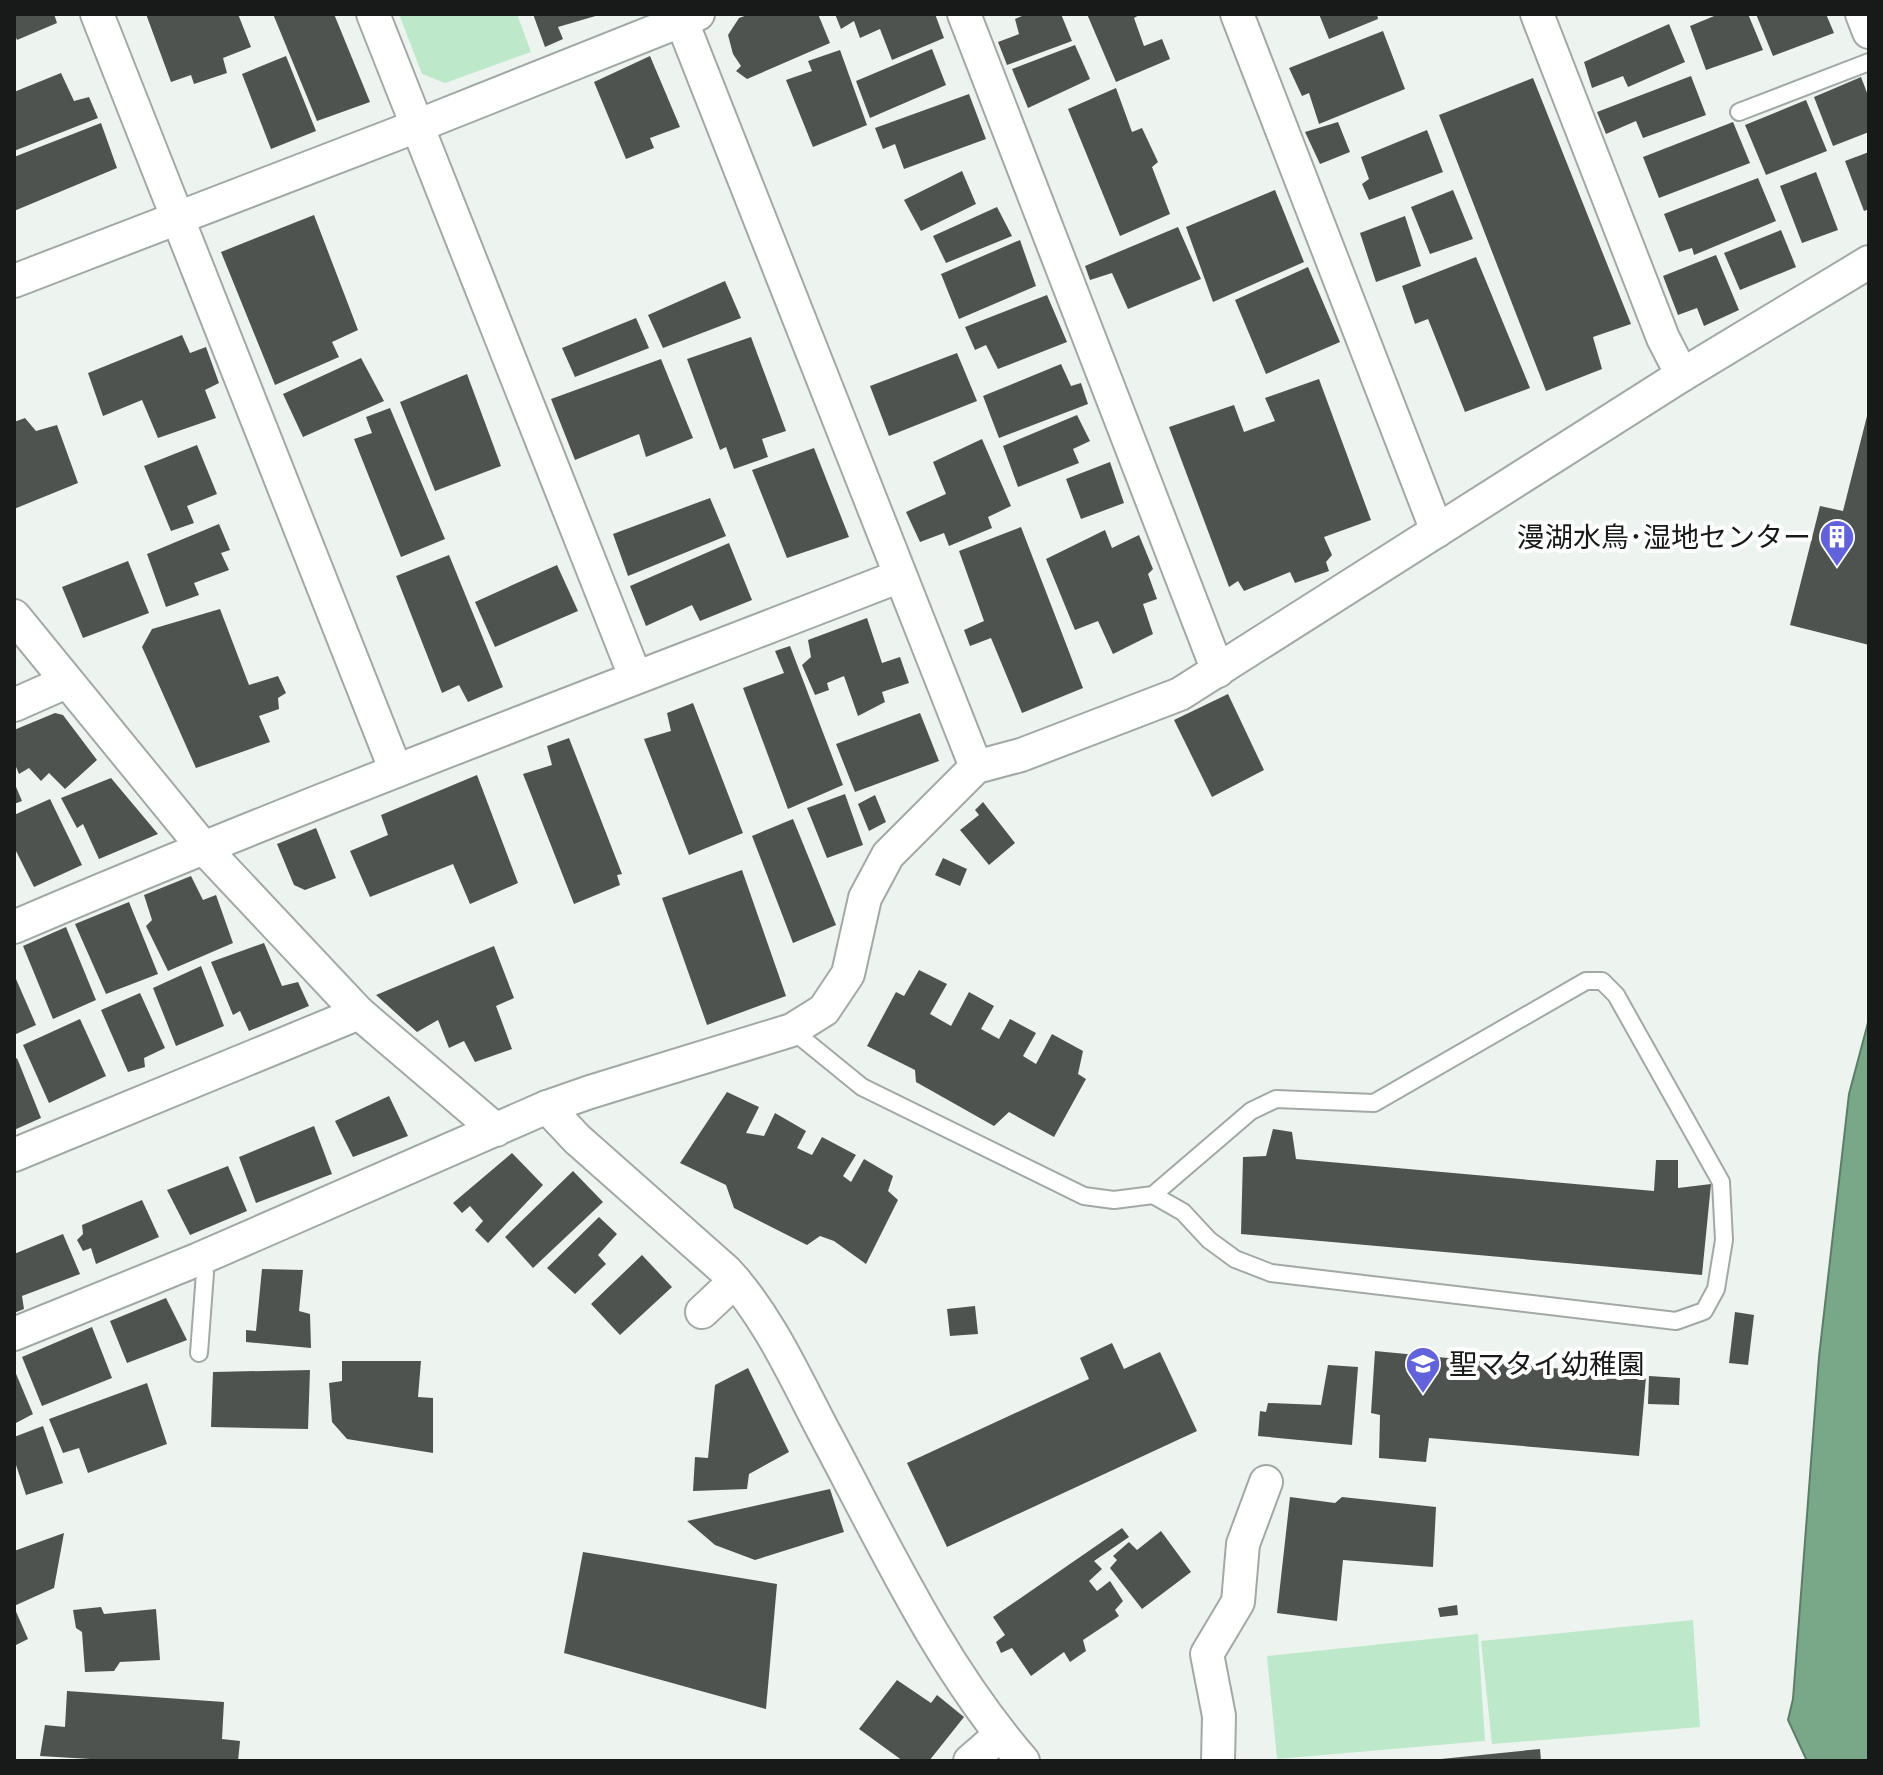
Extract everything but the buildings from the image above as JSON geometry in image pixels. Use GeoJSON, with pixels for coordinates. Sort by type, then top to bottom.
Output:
{"type":"FeatureCollection","features":[{"type":"Feature","properties":{"kind":"street"},"geometry":{"type":"LineString","coordinates":[[97,14],[396,771]]}},
{"type":"Feature","properties":{"kind":"street"},"geometry":{"type":"LineString","coordinates":[[373,14],[635,676]]}},
{"type":"Feature","properties":{"kind":"street"},"geometry":{"type":"LineString","coordinates":[[964,14],[1218,671]]}},
{"type":"Feature","properties":{"kind":"street"},"geometry":{"type":"LineString","coordinates":[[1237,14],[1437,531]]}},
{"type":"Feature","properties":{"kind":"street"},"geometry":{"type":"LineString","coordinates":[[1537,14],[1663,338],[1682,375]]}},
{"type":"Feature","properties":{"kind":"street"},"geometry":{"type":"LineString","coordinates":[[1862,14],[1869,32]]}},
{"type":"Feature","properties":{"kind":"street"},"geometry":{"type":"LineString","coordinates":[[14,281],[417,126],[687,16],[976,767]]}},
{"type":"Feature","properties":{"kind":"street"},"geometry":{"type":"LineString","coordinates":[[14,1334],[199,1259],[547,1107],[792,1030],[824,1010],[848,974],[865,898],[888,855],[976,767],[1021,755],[1180,694],[1682,375],[1869,262]]}},
{"type":"Feature","properties":{"kind":"street"},"geometry":{"type":"LineString","coordinates":[[14,927],[202,846],[900,576]]}},
{"type":"Feature","properties":{"kind":"street"},"geometry":{"type":"LineString","coordinates":[[14,616],[202,846],[359,1013],[496,1130]]}},
{"type":"Feature","properties":{"kind":"street"},"geometry":{"type":"LineString","coordinates":[[14,705],[66,682]]}},
{"type":"Feature","properties":{"kind":"street"},"geometry":{"type":"LineString","coordinates":[[14,1155],[359,1013]]}},
{"type":"Feature","properties":{"kind":"street"},"geometry":{"type":"LineString","coordinates":[[547,1107],[577,1139],[746,1292],[787,1362],[886,1553],[962,1678],[1000,1735],[1023,1761]]}},
{"type":"Feature","properties":{"kind":"street"},"geometry":{"type":"LineString","coordinates":[[702,1312],[735,1281]]}},
{"type":"Feature","properties":{"kind":"street"},"geometry":{"type":"LineString","coordinates":[[1218,1761],[1219,1716],[1207,1654],[1238,1602],[1243,1544],[1266,1482]]}},
{"type":"Feature","properties":{"kind":"street"},"geometry":{"type":"LineString","coordinates":[[970,1761],[1000,1735]]}},
{"type":"Feature","properties":{"kind":"lane"},"geometry":{"type":"LineString","coordinates":[[1739,112],[1869,62]]}},
{"type":"Feature","properties":{"kind":"lane"},"geometry":{"type":"LineString","coordinates":[[792,1030],[862,1087],[1084,1196],[1114,1200],[1153,1195],[1251,1111],[1276,1099],[1374,1103],[1586,981],[1602,981],[1616,995],[1721,1182],[1724,1240],[1716,1289],[1704,1311],[1676,1321],[1271,1273],[1235,1259],[1209,1240],[1183,1212],[1153,1195]]}},
{"type":"Feature","properties":{"kind":"lane"},"geometry":{"type":"LineString","coordinates":[[199,1259],[205,1273],[199,1353]]}},
{"type":"Feature","properties":{"kind":"shaded area"},"geometry":{"type":"Polygon","coordinates":[[[399,14],[517,14],[531,52],[445,83],[422,74],[399,14]]]}},
{"type":"Feature","properties":{"kind":"shaded area"},"geometry":{"type":"Polygon","coordinates":[[[1869,1019],[1869,1761],[1807,1761],[1788,1720],[1793,1699],[1819,1357],[1849,1094],[1869,1019]]]}},
{"type":"Feature","properties":{"kind":"shaded area"},"geometry":{"type":"Polygon","coordinates":[[[1693,1620],[1700,1727],[1492,1744],[1481,1641],[1693,1620]]]}},
{"type":"Feature","properties":{"kind":"shaded area"},"geometry":{"type":"Polygon","coordinates":[[[1478,1634],[1485,1741],[1277,1759],[1267,1656],[1478,1634]]]}},
{"type":"Feature","properties":{"kind":"place","name":"漫湖水鳥･湿地センター"},"geometry":{"type":"Point","coordinates":[1837,568]}},
{"type":"Feature","properties":{"kind":"place","name":"聖マタイ幼稚園"},"geometry":{"type":"Point","coordinates":[1423,1395]}}]}
